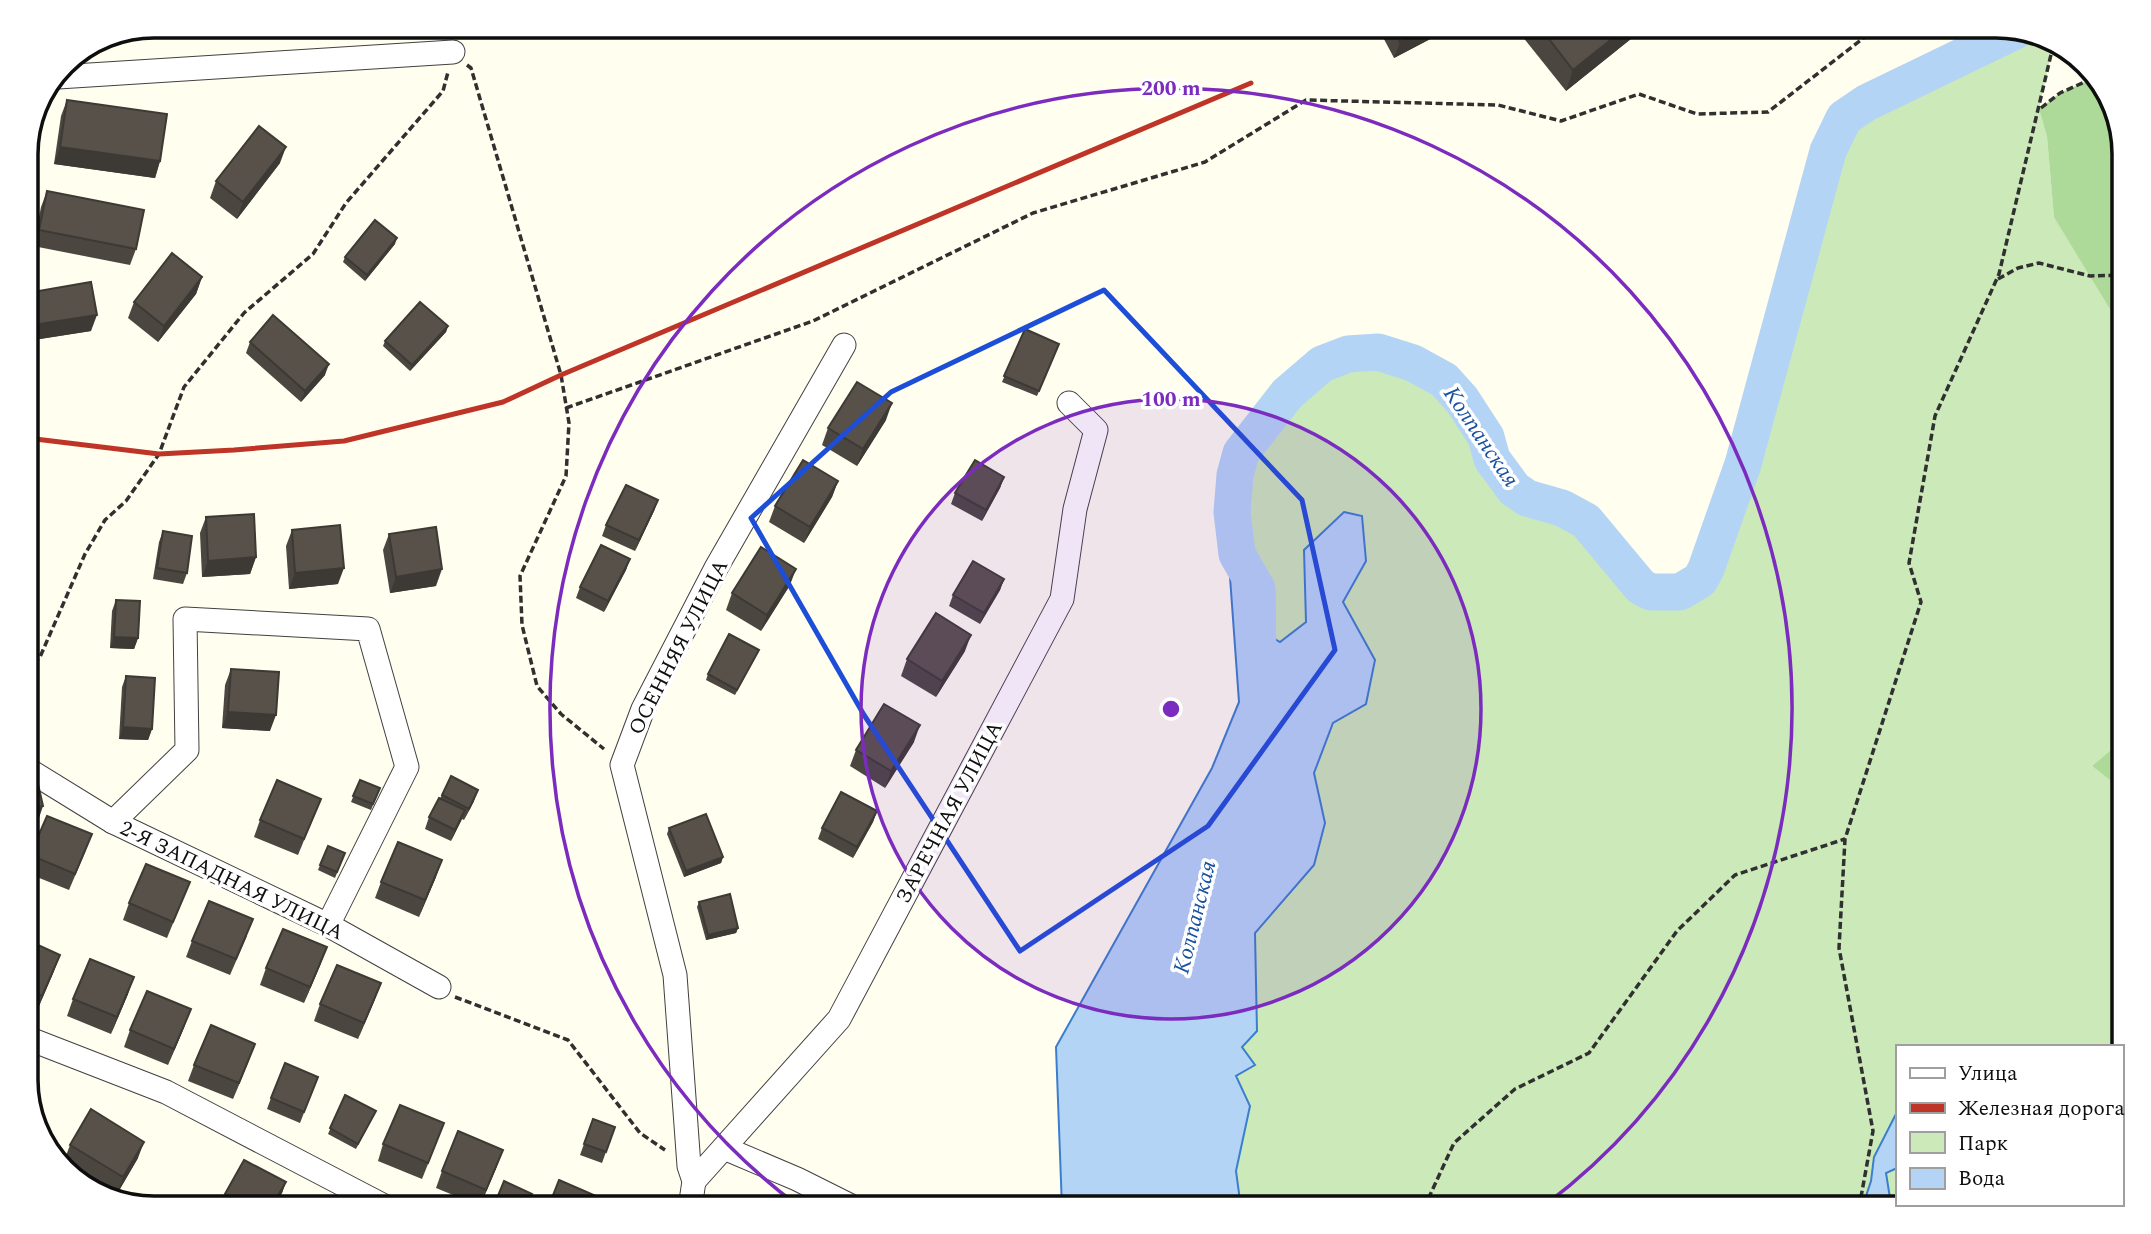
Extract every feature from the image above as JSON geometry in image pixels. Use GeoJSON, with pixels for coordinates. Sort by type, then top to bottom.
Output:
{"type":"FeatureCollection","features":[{"type":"Feature","properties":{"kind":"street"},"geometry":{"type":"LineString","coordinates":[[69,75],[453,52]]}},
{"type":"Feature","properties":{"kind":"street","name":"ОСЕННЯЯ УЛИЦА"},"geometry":{"type":"LineString","coordinates":[[622,765],[643,709],[716,568],[844,345]]}},
{"type":"Feature","properties":{"kind":"street","name":"ЗАРЕЧНАЯ УЛИЦА"},"geometry":{"type":"LineString","coordinates":[[692,1173],[724,1148],[839,1019],[1062,599],[1074,509],[1096,430],[1069,403]]}},
{"type":"Feature","properties":{"kind":"street"},"geometry":{"type":"LineString","coordinates":[[113,822],[187,750],[185,619],[368,629],[407,767],[328,925]]}},
{"type":"Feature","properties":{"kind":"street"},"geometry":{"type":"LineString","coordinates":[[622,765],[675,975],[692,1173],[691,1196]]}},
{"type":"Feature","properties":{"kind":"street","name":"2-Я ЗАПАДНАЯ УЛИЦА"},"geometry":{"type":"LineString","coordinates":[[39,777],[113,822],[328,925],[439,986]]}},
{"type":"Feature","properties":{"kind":"street"},"geometry":{"type":"LineString","coordinates":[[39,1043],[166,1092],[365,1196]]}},
{"type":"Feature","properties":{"kind":"street"},"geometry":{"type":"LineString","coordinates":[[724,1148],[831,1196]]}},
{"type":"Feature","properties":{"kind":"path"},"geometry":{"type":"LineString","coordinates":[[566,408],[813,321],[1033,213],[1205,162],[1307,100],[1498,105],[1561,121],[1639,94],[1697,114],[1768,112],[1863,38]]}},
{"type":"Feature","properties":{"kind":"path"},"geometry":{"type":"LineString","coordinates":[[39,658],[85,554],[105,520],[126,501],[159,454],[184,387],[244,313],[313,254],[346,203],[443,92],[453,52],[471,68],[561,375],[569,423],[566,476],[520,576],[522,625],[537,687],[561,714],[622,765]]}},
{"type":"Feature","properties":{"kind":"path"},"geometry":{"type":"LineString","coordinates":[[1861,1196],[1874,1131],[1839,948],[1845,839],[1921,602],[1909,563],[1935,416],[1997,279],[2052,52]]}},
{"type":"Feature","properties":{"kind":"path"},"geometry":{"type":"LineString","coordinates":[[2039,109],[2060,93],[2086,81]]}},
{"type":"Feature","properties":{"kind":"path"},"geometry":{"type":"LineString","coordinates":[[1997,279],[2018,268],[2039,263],[2090,276],[2112,275]]}},
{"type":"Feature","properties":{"kind":"path"},"geometry":{"type":"LineString","coordinates":[[1430,1196],[1454,1143],[1515,1089],[1589,1053],[1677,931],[1735,875],[1845,839]]}},
{"type":"Feature","properties":{"kind":"path"},"geometry":{"type":"LineString","coordinates":[[439,986],[443,992],[568,1040],[640,1133],[692,1173]]}},
{"type":"Feature","properties":{"kind":"highlighted area"},"geometry":{"type":"Polygon","coordinates":[[[1104,290],[1302,500],[1335,650],[1208,826],[1020,951],[864,715],[751,518],[891,392],[1104,290]]]}},
{"type":"Feature","properties":{"kind":"green space"},"geometry":{"type":"Polygon","coordinates":[[[2000,38],[2027,42],[2052,52],[2039,109],[2047,137],[2054,216],[2112,312],[2112,749],[2092,766],[2112,782],[2112,1045],[1896,1045],[1896,1196],[1239,1196],[1236,1171],[1250,1106],[1236,1076],[1254,1065],[1242,1047],[1257,1031],[1255,933],[1314,865],[1325,823],[1314,773],[1333,723],[1366,704],[1375,660],[1343,602],[1366,561],[1305,550],[1306,622],[1280,642],[1268,636],[1237,554],[1232,512],[1235,475],[1241,453],[1287,394],[1322,364],[1348,354],[1378,352],[1413,363],[1444,380],[1462,400],[1486,437],[1492,459],[1514,489],[1527,498],[1562,508],[1586,521],[1641,587],[1669,593],[1678,592],[1694,584],[1706,569],[1743,464],[1828,151],[1844,118],[1866,103],[2000,38]]]}},
{"type":"Feature","properties":{"kind":"green space"},"geometry":{"type":"Polygon","coordinates":[[[2086,81],[2101,103],[2110,132],[2112,313],[2054,217],[2047,137],[2039,109],[2060,93],[2086,81]]]}},
{"type":"Feature","properties":{"kind":"green space"},"geometry":{"type":"Polygon","coordinates":[[[2112,749],[2112,782],[2092,766],[2112,749]]]}},
{"type":"Feature","properties":{"kind":"water"},"geometry":{"type":"Polygon","coordinates":[[[1344,512],[1362,516],[1366,561],[1343,602],[1375,660],[1366,704],[1333,723],[1314,773],[1325,823],[1314,865],[1255,933],[1257,1031],[1242,1047],[1255,1065],[1236,1076],[1250,1106],[1236,1171],[1239,1196],[1062,1196],[1056,1047],[1212,768],[1239,702],[1229,563],[1237,554],[1268,635],[1280,642],[1306,622],[1304,550],[1344,512]]]}},
{"type":"Feature","properties":{"kind":"water"},"geometry":{"type":"Polygon","coordinates":[[[1896,1114],[1896,1168],[1886,1173],[1890,1196],[1866,1196],[1874,1157],[1896,1114]]]}},
{"type":"Feature","properties":{"kind":"building"},"geometry":{"type":"Polygon","coordinates":[[[1548,38],[1613,38],[1573,70],[1548,38]]]}},
{"type":"Feature","properties":{"kind":"building"},"geometry":{"type":"Polygon","coordinates":[[[67,100],[167,114],[160,161],[60,147],[67,100]]]}},
{"type":"Feature","properties":{"kind":"building"},"geometry":{"type":"Polygon","coordinates":[[[259,126],[286,147],[243,202],[216,181],[259,126]]]}},
{"type":"Feature","properties":{"kind":"building"},"geometry":{"type":"Polygon","coordinates":[[[47,191],[144,210],[136,249],[39,230],[47,191]]]}},
{"type":"Feature","properties":{"kind":"building"},"geometry":{"type":"Polygon","coordinates":[[[375,220],[397,238],[367,275],[345,257],[375,220]]]}},
{"type":"Feature","properties":{"kind":"building"},"geometry":{"type":"Polygon","coordinates":[[[172,253],[202,277],[164,326],[134,302],[172,253]]]}},
{"type":"Feature","properties":{"kind":"building"},"geometry":{"type":"Polygon","coordinates":[[[91,282],[97,315],[39,324],[39,291],[91,282]]]}},
{"type":"Feature","properties":{"kind":"building"},"geometry":{"type":"Polygon","coordinates":[[[420,302],[448,326],[412,365],[385,341],[420,302]]]}},
{"type":"Feature","properties":{"kind":"building"},"geometry":{"type":"Polygon","coordinates":[[[273,315],[329,364],[305,391],[250,342],[273,315]]]}},
{"type":"Feature","properties":{"kind":"building"},"geometry":{"type":"Polygon","coordinates":[[[1025,329],[1059,344],[1039,391],[1004,376],[1025,329]]]}},
{"type":"Feature","properties":{"kind":"building"},"geometry":{"type":"Polygon","coordinates":[[[857,382],[892,403],[863,449],[828,428],[857,382]]]}},
{"type":"Feature","properties":{"kind":"building"},"geometry":{"type":"Polygon","coordinates":[[[803,460],[838,481],[810,527],[775,506],[803,460]]]}},
{"type":"Feature","properties":{"kind":"building"},"geometry":{"type":"Polygon","coordinates":[[[975,460],[1004,477],[986,510],[955,493],[975,460]]]}},
{"type":"Feature","properties":{"kind":"building"},"geometry":{"type":"Polygon","coordinates":[[[626,485],[658,500],[639,540],[606,525],[626,485]]]}},
{"type":"Feature","properties":{"kind":"building"},"geometry":{"type":"Polygon","coordinates":[[[254,514],[256,557],[208,561],[206,517],[254,514]]]}},
{"type":"Feature","properties":{"kind":"building"},"geometry":{"type":"Polygon","coordinates":[[[340,525],[344,568],[295,573],[292,530],[340,525]]]}},
{"type":"Feature","properties":{"kind":"building"},"geometry":{"type":"Polygon","coordinates":[[[436,527],[442,569],[396,577],[389,534],[436,527]]]}},
{"type":"Feature","properties":{"kind":"building"},"geometry":{"type":"Polygon","coordinates":[[[163,531],[192,536],[187,573],[157,568],[163,531]]]}},
{"type":"Feature","properties":{"kind":"building"},"geometry":{"type":"Polygon","coordinates":[[[601,545],[630,559],[608,601],[580,587],[601,545]]]}},
{"type":"Feature","properties":{"kind":"building"},"geometry":{"type":"Polygon","coordinates":[[[761,547],[796,569],[767,615],[732,593],[761,547]]]}},
{"type":"Feature","properties":{"kind":"building"},"geometry":{"type":"Polygon","coordinates":[[[973,561],[1004,579],[984,613],[953,595],[973,561]]]}},
{"type":"Feature","properties":{"kind":"building"},"geometry":{"type":"Polygon","coordinates":[[[116,600],[140,601],[138,638],[114,637],[116,600]]]}},
{"type":"Feature","properties":{"kind":"building"},"geometry":{"type":"Polygon","coordinates":[[[936,613],[971,635],[942,681],[907,659],[936,613]]]}},
{"type":"Feature","properties":{"kind":"building"},"geometry":{"type":"Polygon","coordinates":[[[729,634],[759,650],[737,690],[708,674],[729,634]]]}},
{"type":"Feature","properties":{"kind":"building"},"geometry":{"type":"Polygon","coordinates":[[[231,669],[279,672],[276,715],[228,712],[231,669]]]}},
{"type":"Feature","properties":{"kind":"building"},"geometry":{"type":"Polygon","coordinates":[[[126,676],[155,678],[152,729],[123,727],[126,676]]]}},
{"type":"Feature","properties":{"kind":"building"},"geometry":{"type":"Polygon","coordinates":[[[884,704],[920,725],[891,771],[856,750],[884,704]]]}},
{"type":"Feature","properties":{"kind":"building"},"geometry":{"type":"Polygon","coordinates":[[[451,776],[478,790],[469,809],[442,795],[451,776]]]}},
{"type":"Feature","properties":{"kind":"building"},"geometry":{"type":"Polygon","coordinates":[[[277,780],[321,799],[304,839],[260,820],[277,780]]]}},
{"type":"Feature","properties":{"kind":"building"},"geometry":{"type":"Polygon","coordinates":[[[360,780],[380,788],[373,804],[353,796],[360,780]]]}},
{"type":"Feature","properties":{"kind":"building"},"geometry":{"type":"Polygon","coordinates":[[[39,788],[43,806],[39,807],[39,788]]]}},
{"type":"Feature","properties":{"kind":"building"},"geometry":{"type":"Polygon","coordinates":[[[841,792],[877,811],[857,847],[822,828],[841,792]]]}},
{"type":"Feature","properties":{"kind":"building"},"geometry":{"type":"Polygon","coordinates":[[[439,798],[465,810],[455,830],[429,817],[439,798]]]}},
{"type":"Feature","properties":{"kind":"building"},"geometry":{"type":"Polygon","coordinates":[[[706,814],[723,857],[686,871],[669,828],[706,814]]]}},
{"type":"Feature","properties":{"kind":"building"},"geometry":{"type":"Polygon","coordinates":[[[47,816],[92,834],[75,874],[39,859],[39,834],[47,816]]]}},
{"type":"Feature","properties":{"kind":"building"},"geometry":{"type":"Polygon","coordinates":[[[398,842],[442,860],[425,900],[381,882],[398,842]]]}},
{"type":"Feature","properties":{"kind":"building"},"geometry":{"type":"Polygon","coordinates":[[[328,846],[345,853],[337,872],[320,865],[328,846]]]}},
{"type":"Feature","properties":{"kind":"building"},"geometry":{"type":"Polygon","coordinates":[[[146,864],[190,882],[173,922],[129,903],[146,864]]]}},
{"type":"Feature","properties":{"kind":"building"},"geometry":{"type":"Polygon","coordinates":[[[730,894],[738,928],[708,935],[699,902],[730,894]]]}},
{"type":"Feature","properties":{"kind":"building"},"geometry":{"type":"Polygon","coordinates":[[[209,901],[253,919],[236,959],[192,941],[209,901]]]}},
{"type":"Feature","properties":{"kind":"building"},"geometry":{"type":"Polygon","coordinates":[[[283,929],[327,947],[310,987],[266,968],[283,929]]]}},
{"type":"Feature","properties":{"kind":"building"},"geometry":{"type":"Polygon","coordinates":[[[39,945],[60,955],[42,996],[39,995],[39,945]]]}},
{"type":"Feature","properties":{"kind":"building"},"geometry":{"type":"Polygon","coordinates":[[[90,959],[134,977],[117,1017],[73,999],[90,959]]]}},
{"type":"Feature","properties":{"kind":"building"},"geometry":{"type":"Polygon","coordinates":[[[337,965],[381,983],[364,1023],[320,1004],[337,965]]]}},
{"type":"Feature","properties":{"kind":"building"},"geometry":{"type":"Polygon","coordinates":[[[147,991],[191,1009],[174,1049],[130,1030],[147,991]]]}},
{"type":"Feature","properties":{"kind":"building"},"geometry":{"type":"Polygon","coordinates":[[[211,1025],[255,1044],[239,1083],[194,1065],[211,1025]]]}},
{"type":"Feature","properties":{"kind":"building"},"geometry":{"type":"Polygon","coordinates":[[[285,1063],[318,1077],[304,1112],[271,1098],[285,1063]]]}},
{"type":"Feature","properties":{"kind":"building"},"geometry":{"type":"Polygon","coordinates":[[[345,1095],[376,1111],[358,1144],[330,1128],[345,1095]]]}},
{"type":"Feature","properties":{"kind":"building"},"geometry":{"type":"Polygon","coordinates":[[[400,1105],[444,1123],[428,1163],[383,1144],[400,1105]]]}},
{"type":"Feature","properties":{"kind":"building"},"geometry":{"type":"Polygon","coordinates":[[[91,1109],[144,1142],[123,1177],[70,1145],[91,1109]]]}},
{"type":"Feature","properties":{"kind":"building"},"geometry":{"type":"Polygon","coordinates":[[[593,1119],[615,1127],[606,1152],[584,1144],[593,1119]]]}},
{"type":"Feature","properties":{"kind":"building"},"geometry":{"type":"Polygon","coordinates":[[[458,1131],[503,1150],[486,1190],[442,1171],[458,1131]]]}},
{"type":"Feature","properties":{"kind":"building"},"geometry":{"type":"Polygon","coordinates":[[[244,1160],[286,1182],[277,1196],[225,1194],[244,1160]]]}},
{"type":"Feature","properties":{"kind":"building"},"geometry":{"type":"Polygon","coordinates":[[[559,1180],[596,1196],[553,1196],[559,1180]]]}},
{"type":"Feature","properties":{"kind":"building"},"geometry":{"type":"Polygon","coordinates":[[[504,1181],[532,1194],[531,1196],[498,1196],[504,1181]]]}},
{"type":"Feature","properties":{"kind":"waterway","name":"Колпанская"},"geometry":{"type":"LineString","coordinates":[[1258,658],[1257,589],[1237,554],[1232,512],[1235,475],[1241,453],[1287,394],[1322,364],[1348,354],[1378,352],[1413,363],[1444,380],[1462,400],[1486,437],[1492,459],[1514,489],[1527,498],[1562,508],[1586,521],[1641,587],[1651,592],[1680,592],[1700,580],[1743,464],[1828,151],[1844,118],[1866,103],[2000,38]]}},
{"type":"Feature","properties":{"kind":"railway"},"geometry":{"type":"LineString","coordinates":[[39,439],[159,454],[234,450],[344,441],[503,402],[1251,83]]}}]}
